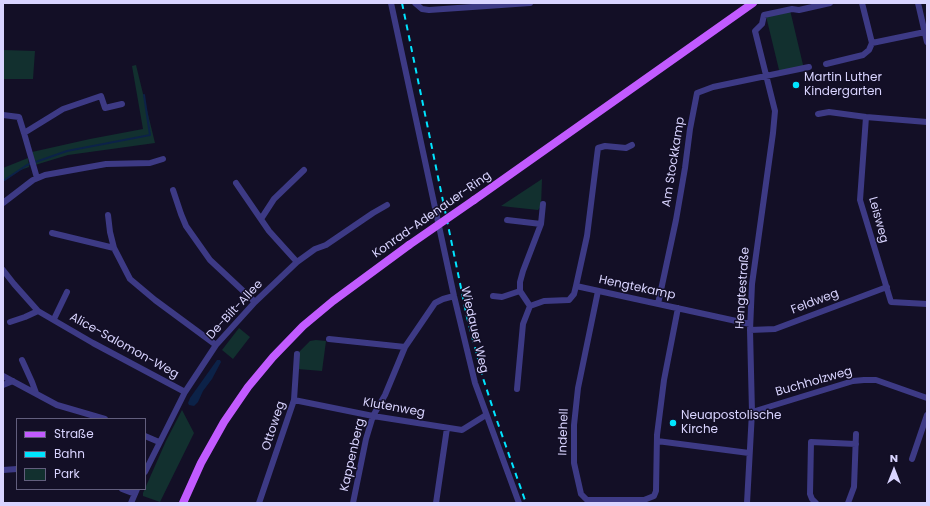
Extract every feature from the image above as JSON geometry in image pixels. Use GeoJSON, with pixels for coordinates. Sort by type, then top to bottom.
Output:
{"type":"FeatureCollection","features":[{"type":"Feature","properties":{"kind":"main road","name":"Konrad-Adenauer-Ring"},"geometry":{"type":"LineString","coordinates":[[183,503],[201,463],[224,422],[248,387],[290,338],[333,301],[409,246],[753,3]]}},
{"type":"Feature","properties":{"kind":"street","name":"Wiedauer Weg"},"geometry":{"type":"LineString","coordinates":[[391,3],[454,296],[475,383],[519,503]]}},
{"type":"Feature","properties":{"kind":"street"},"geometry":{"type":"LineString","coordinates":[[415,3],[422,9],[429,10],[530,3]]}},
{"type":"Feature","properties":{"kind":"street","name":"Hengtestraße"},"geometry":{"type":"LineString","coordinates":[[747,503],[752,412],[750,327],[752,284],[775,112],[755,31],[762,24],[764,15],[792,8],[798,10],[830,3]]}},
{"type":"Feature","properties":{"kind":"street"},"geometry":{"type":"LineString","coordinates":[[826,64],[863,55],[869,50],[872,43],[862,3]]}},
{"type":"Feature","properties":{"kind":"street"},"geometry":{"type":"LineString","coordinates":[[918,3],[927,42]]}},
{"type":"Feature","properties":{"kind":"street"},"geometry":{"type":"LineString","coordinates":[[872,43],[925,32]]}},
{"type":"Feature","properties":{"kind":"street"},"geometry":{"type":"LineString","coordinates":[[766,77],[809,67]]}},
{"type":"Feature","properties":{"kind":"street","name":"Am Stockkamp"},"geometry":{"type":"LineString","coordinates":[[658,304],[676,220],[697,93],[713,87],[766,77]]}},
{"type":"Feature","properties":{"kind":"street"},"geometry":{"type":"LineString","coordinates":[[24,133],[63,110],[101,96],[105,108],[122,104]]}},
{"type":"Feature","properties":{"kind":"street"},"geometry":{"type":"LineString","coordinates":[[818,114],[829,112],[866,117],[927,122]]}},
{"type":"Feature","properties":{"kind":"street"},"geometry":{"type":"LineString","coordinates":[[3,115],[19,117],[37,178]]}},
{"type":"Feature","properties":{"kind":"street","name":"Leisweg"},"geometry":{"type":"LineString","coordinates":[[866,117],[860,200],[891,302],[927,304]]}},
{"type":"Feature","properties":{"kind":"street"},"geometry":{"type":"LineString","coordinates":[[517,389],[523,324],[530,306],[544,301],[569,300],[574,294],[587,236],[598,148],[605,146],[626,148],[632,145]]}},
{"type":"Feature","properties":{"kind":"street"},"geometry":{"type":"LineString","coordinates":[[3,203],[33,180],[45,175],[106,164],[150,163],[162,159]]}},
{"type":"Feature","properties":{"kind":"street"},"geometry":{"type":"LineString","coordinates":[[261,219],[274,199],[304,170]]}},
{"type":"Feature","properties":{"kind":"street"},"geometry":{"type":"LineString","coordinates":[[236,183],[269,231],[297,262]]}},
{"type":"Feature","properties":{"kind":"street"},"geometry":{"type":"LineString","coordinates":[[174,190],[186,226],[210,260],[255,302]]}},
{"type":"Feature","properties":{"kind":"street"},"geometry":{"type":"LineString","coordinates":[[530,306],[520,291],[523,271],[541,224],[544,204]]}},
{"type":"Feature","properties":{"kind":"street","name":"De-Bilt-Allee"},"geometry":{"type":"LineString","coordinates":[[146,470],[158,442],[185,392],[216,345],[255,302],[297,262],[315,249],[326,245],[387,205]]}},
{"type":"Feature","properties":{"kind":"street"},"geometry":{"type":"LineString","coordinates":[[108,214],[114,248],[130,279],[155,300],[216,345]]}},
{"type":"Feature","properties":{"kind":"street"},"geometry":{"type":"LineString","coordinates":[[507,220],[541,224]]}},
{"type":"Feature","properties":{"kind":"street"},"geometry":{"type":"LineString","coordinates":[[52,233],[114,248]]}},
{"type":"Feature","properties":{"kind":"street","name":"Alice-Salomon-Weg"},"geometry":{"type":"LineString","coordinates":[[3,270],[38,311],[93,343],[185,392]]}},
{"type":"Feature","properties":{"kind":"street","name":"Hengtekamp"},"geometry":{"type":"LineString","coordinates":[[576,286],[678,308],[750,327]]}},
{"type":"Feature","properties":{"kind":"street","name":"Feldweg"},"geometry":{"type":"LineString","coordinates":[[750,327],[775,329],[887,287]]}},
{"type":"Feature","properties":{"kind":"street"},"geometry":{"type":"LineString","coordinates":[[494,296],[502,297],[520,291]]}},
{"type":"Feature","properties":{"kind":"street","name":"Indehell"},"geometry":{"type":"LineString","coordinates":[[598,291],[578,388],[574,425],[574,463],[581,494],[584,498],[592,501],[644,500],[654,496],[656,491],[657,441]]}},
{"type":"Feature","properties":{"kind":"street","name":"Alice-Salomon-Weg"},"geometry":{"type":"LineString","coordinates":[[54,319],[67,292]]}},
{"type":"Feature","properties":{"kind":"street","name":"Kappenberg"},"geometry":{"type":"LineString","coordinates":[[353,503],[366,439],[373,416],[385,395],[405,347],[435,303],[454,296]]}},
{"type":"Feature","properties":{"kind":"street"},"geometry":{"type":"LineString","coordinates":[[678,308],[664,380],[657,441],[749,453]]}},
{"type":"Feature","properties":{"kind":"street"},"geometry":{"type":"LineString","coordinates":[[10,322],[38,311]]}},
{"type":"Feature","properties":{"kind":"street"},"geometry":{"type":"LineString","coordinates":[[329,339],[405,347]]}},
{"type":"Feature","properties":{"kind":"street","name":"Ottoweg"},"geometry":{"type":"LineString","coordinates":[[259,503],[294,400],[297,354]]}},
{"type":"Feature","properties":{"kind":"street"},"geometry":{"type":"LineString","coordinates":[[22,360],[36,392]]}},
{"type":"Feature","properties":{"kind":"street"},"geometry":{"type":"LineString","coordinates":[[3,376],[36,392],[57,405],[102,418]]}},
{"type":"Feature","properties":{"kind":"street","name":"Buchholzweg"},"geometry":{"type":"LineString","coordinates":[[752,412],[853,381],[864,380],[876,380],[927,398]]}},
{"type":"Feature","properties":{"kind":"street"},"geometry":{"type":"LineString","coordinates":[[3,385],[13,381]]}},
{"type":"Feature","properties":{"kind":"street","name":"Klutenweg"},"geometry":{"type":"LineString","coordinates":[[294,400],[373,416],[462,430],[486,415]]}},
{"type":"Feature","properties":{"kind":"street"},"geometry":{"type":"LineString","coordinates":[[912,459],[927,415]]}},
{"type":"Feature","properties":{"kind":"street"},"geometry":{"type":"LineString","coordinates":[[436,503],[447,428]]}},
{"type":"Feature","properties":{"kind":"street"},"geometry":{"type":"LineString","coordinates":[[848,503],[854,487],[856,434]]}},
{"type":"Feature","properties":{"kind":"street"},"geometry":{"type":"LineString","coordinates":[[146,436],[158,442]]}},
{"type":"Feature","properties":{"kind":"street"},"geometry":{"type":"LineString","coordinates":[[816,503],[812,500],[810,494],[811,442],[856,444]]}},
{"type":"Feature","properties":{"kind":"street"},"geometry":{"type":"LineString","coordinates":[[3,470],[16,469]]}},
{"type":"Feature","properties":{"kind":"street"},"geometry":{"type":"LineString","coordinates":[[131,503],[136,491]]}},
{"type":"Feature","properties":{"kind":"green space"},"geometry":{"type":"Polygon","coordinates":[[[790,10],[804,69],[780,74],[766,16],[790,10]]]}},
{"type":"Feature","properties":{"kind":"green space"},"geometry":{"type":"Polygon","coordinates":[[[3,50],[35,51],[33,79],[3,79],[3,50]]]}},
{"type":"Feature","properties":{"kind":"green space"},"geometry":{"type":"Polygon","coordinates":[[[136,65],[155,143],[68,155],[35,165],[32,152],[143,129],[132,66],[136,65]]]}},
{"type":"Feature","properties":{"kind":"green space"},"geometry":{"type":"Polygon","coordinates":[[[28,158],[29,167],[18,171],[3,182],[3,168],[28,158]]]}},
{"type":"Feature","properties":{"kind":"green space"},"geometry":{"type":"Polygon","coordinates":[[[542,179],[541,206],[538,210],[501,206],[542,179]]]}},
{"type":"Feature","properties":{"kind":"green space"},"geometry":{"type":"Polygon","coordinates":[[[239,328],[250,337],[233,359],[222,350],[239,328]]]}},
{"type":"Feature","properties":{"kind":"green space"},"geometry":{"type":"Polygon","coordinates":[[[310,341],[326,341],[322,371],[298,369],[299,352],[310,341]]]}},
{"type":"Feature","properties":{"kind":"green space"},"geometry":{"type":"Polygon","coordinates":[[[182,410],[194,433],[160,502],[143,496],[143,493],[146,490],[146,486],[166,441],[182,410]]]}},
{"type":"Feature","properties":{"kind":"water"},"geometry":{"type":"Polygon","coordinates":[[[217,360],[220,360],[221,362],[198,402],[194,406],[189,405],[188,403],[190,398],[217,360]]]}},
{"type":"Feature","properties":{"kind":"waterway"},"geometry":{"type":"LineString","coordinates":[[3,181],[27,165],[67,151],[150,135],[144,95]]}},
{"type":"Feature","properties":{"kind":"railway"},"geometry":{"type":"LineString","coordinates":[[402,3],[467,317],[483,378],[526,503]]}},
{"type":"Feature","properties":{"kind":"place","name":"Martin Luther Kindergarten"},"geometry":{"type":"Point","coordinates":[796,85]}},
{"type":"Feature","properties":{"kind":"place","name":"Neuapostolische Kirche"},"geometry":{"type":"Point","coordinates":[673,423]}}]}
